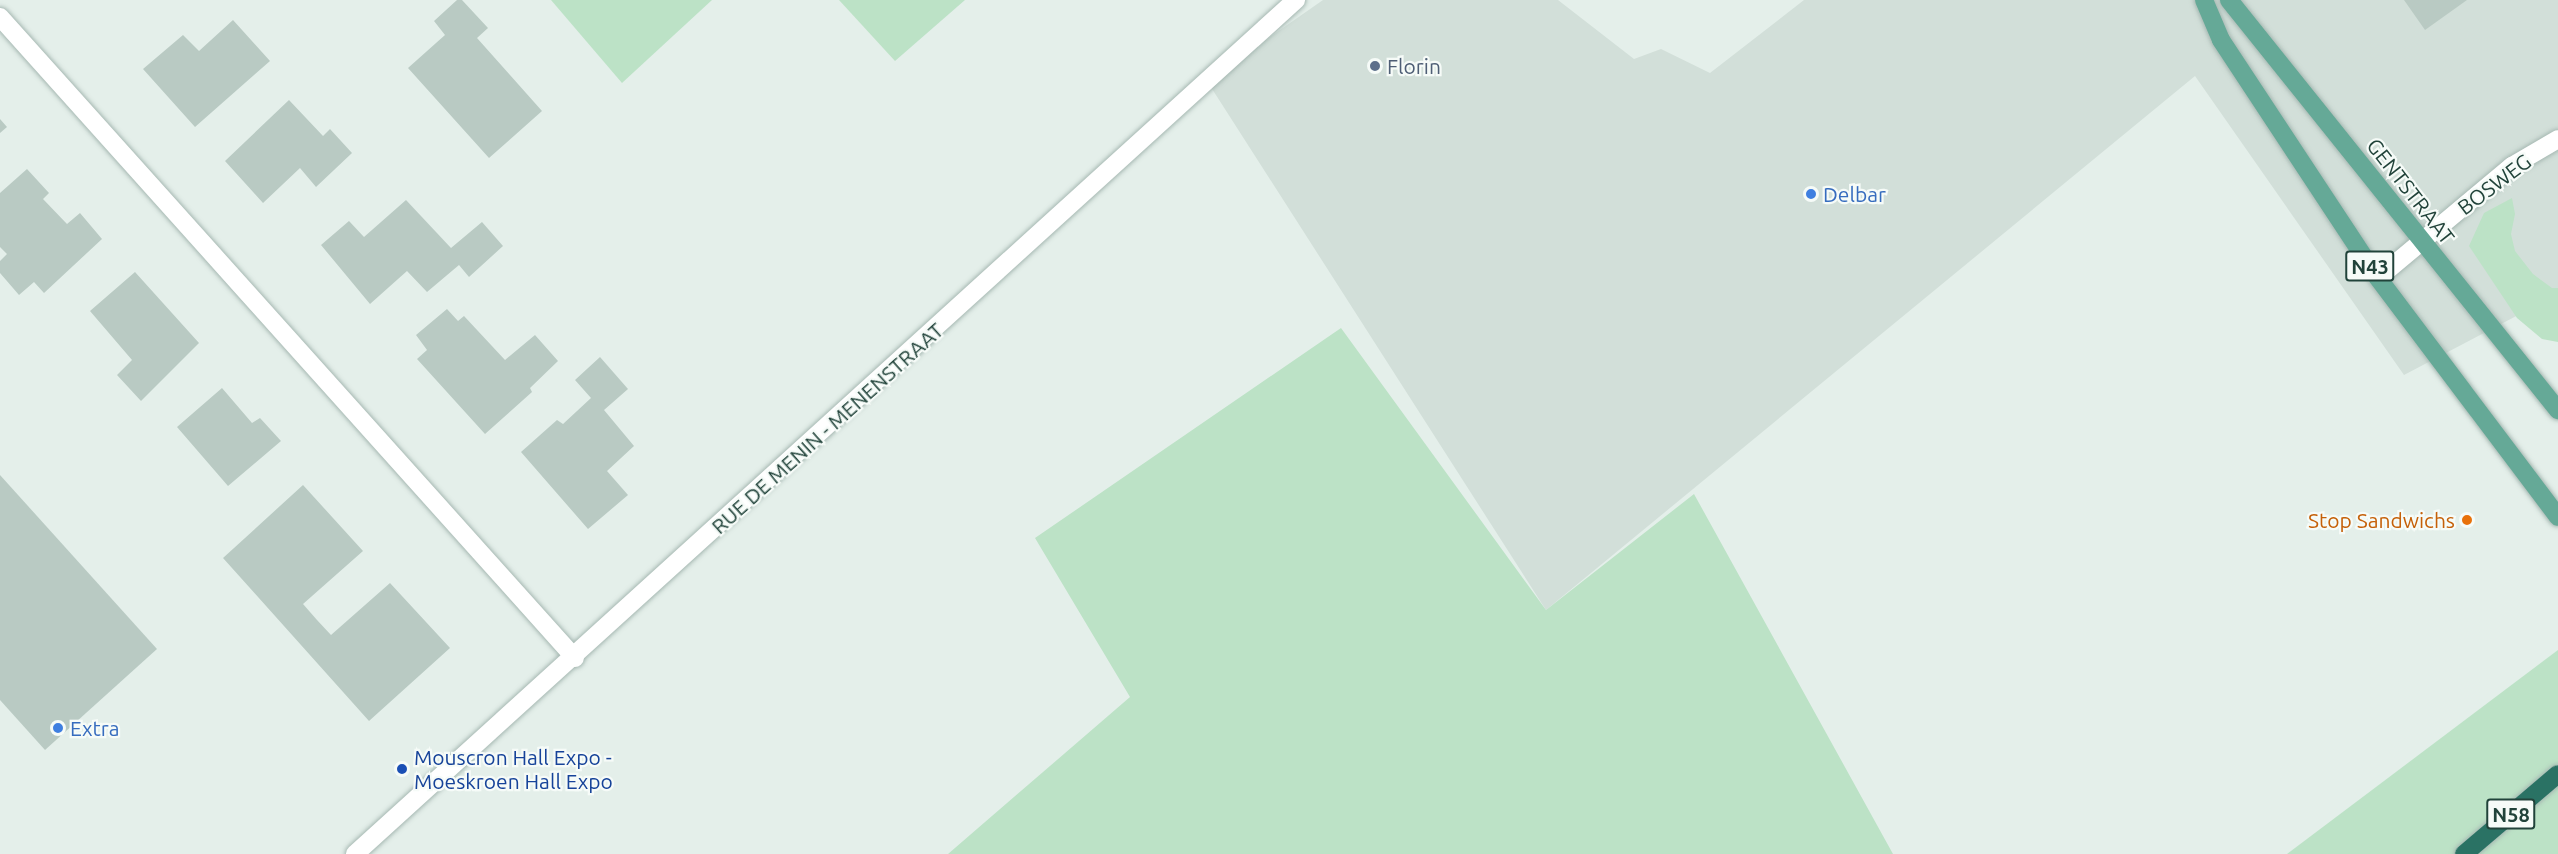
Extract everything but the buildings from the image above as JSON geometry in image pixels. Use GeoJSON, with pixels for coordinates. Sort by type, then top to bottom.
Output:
{"type":"FeatureCollection","features":[{"type":"Feature","properties":{"kind":"highway","name":"N58"},"geometry":{"type":"LineString","coordinates":[[2464,854],[2558,774]]}},
{"type":"Feature","properties":{"kind":"main road","name":"N43"},"geometry":{"type":"LineString","coordinates":[[2204,0],[2221,40],[2378,278],[2558,517]]}},
{"type":"Feature","properties":{"kind":"main road","name":"GENTSTRAAT"},"geometry":{"type":"LineString","coordinates":[[2229,0],[2422,242],[2555,399]]}},
{"type":"Feature","properties":{"kind":"street","name":"RUE DE MENIN - MENENSTRAAT"},"geometry":{"type":"LineString","coordinates":[[356,854],[575,658],[1296,0]]}},
{"type":"Feature","properties":{"kind":"street"},"geometry":{"type":"LineString","coordinates":[[0,17],[575,658]]}},
{"type":"Feature","properties":{"kind":"street","name":"BOSWEG"},"geometry":{"type":"LineString","coordinates":[[2378,278],[2512,166],[2558,139]]}},
{"type":"Feature","properties":{"kind":"shaded area"},"geometry":{"type":"Polygon","coordinates":[[[1323,0],[1558,0],[1634,59],[1661,49],[1710,73],[1804,0],[2558,0],[2558,294],[2404,375],[2195,76],[1546,610],[1207,81],[1323,0]]]}},
{"type":"Feature","properties":{"kind":"green space"},"geometry":{"type":"Polygon","coordinates":[[[551,0],[712,0],[622,83],[551,0]]]}},
{"type":"Feature","properties":{"kind":"green space"},"geometry":{"type":"Polygon","coordinates":[[[839,0],[965,0],[895,61],[839,0]]]}},
{"type":"Feature","properties":{"kind":"green space"},"geometry":{"type":"Polygon","coordinates":[[[2512,198],[2515,214],[2511,234],[2515,251],[2533,274],[2552,288],[2558,288],[2558,342],[2542,339],[2517,318],[2469,246],[2484,213],[2512,198]]]}},
{"type":"Feature","properties":{"kind":"green space"},"geometry":{"type":"Polygon","coordinates":[[[1341,328],[1546,610],[1694,494],[1893,854],[948,854],[1130,697],[1035,538],[1341,328]]]}},
{"type":"Feature","properties":{"kind":"green space"},"geometry":{"type":"Polygon","coordinates":[[[2558,650],[2558,854],[2287,854],[2558,650]]]}},
{"type":"Feature","properties":{"kind":"place","name":"Florin"},"geometry":{"type":"Point","coordinates":[1375,66]}},
{"type":"Feature","properties":{"kind":"place","name":"Delbar"},"geometry":{"type":"Point","coordinates":[1811,194]}},
{"type":"Feature","properties":{"kind":"place","name":"Stop Sandwichs"},"geometry":{"type":"Point","coordinates":[2467,520]}},
{"type":"Feature","properties":{"kind":"place","name":"Extra"},"geometry":{"type":"Point","coordinates":[58,728]}},
{"type":"Feature","properties":{"kind":"place","name":"Mouscron Hall Expo - Moeskroen Hall Expo"},"geometry":{"type":"Point","coordinates":[402,769]}}]}
